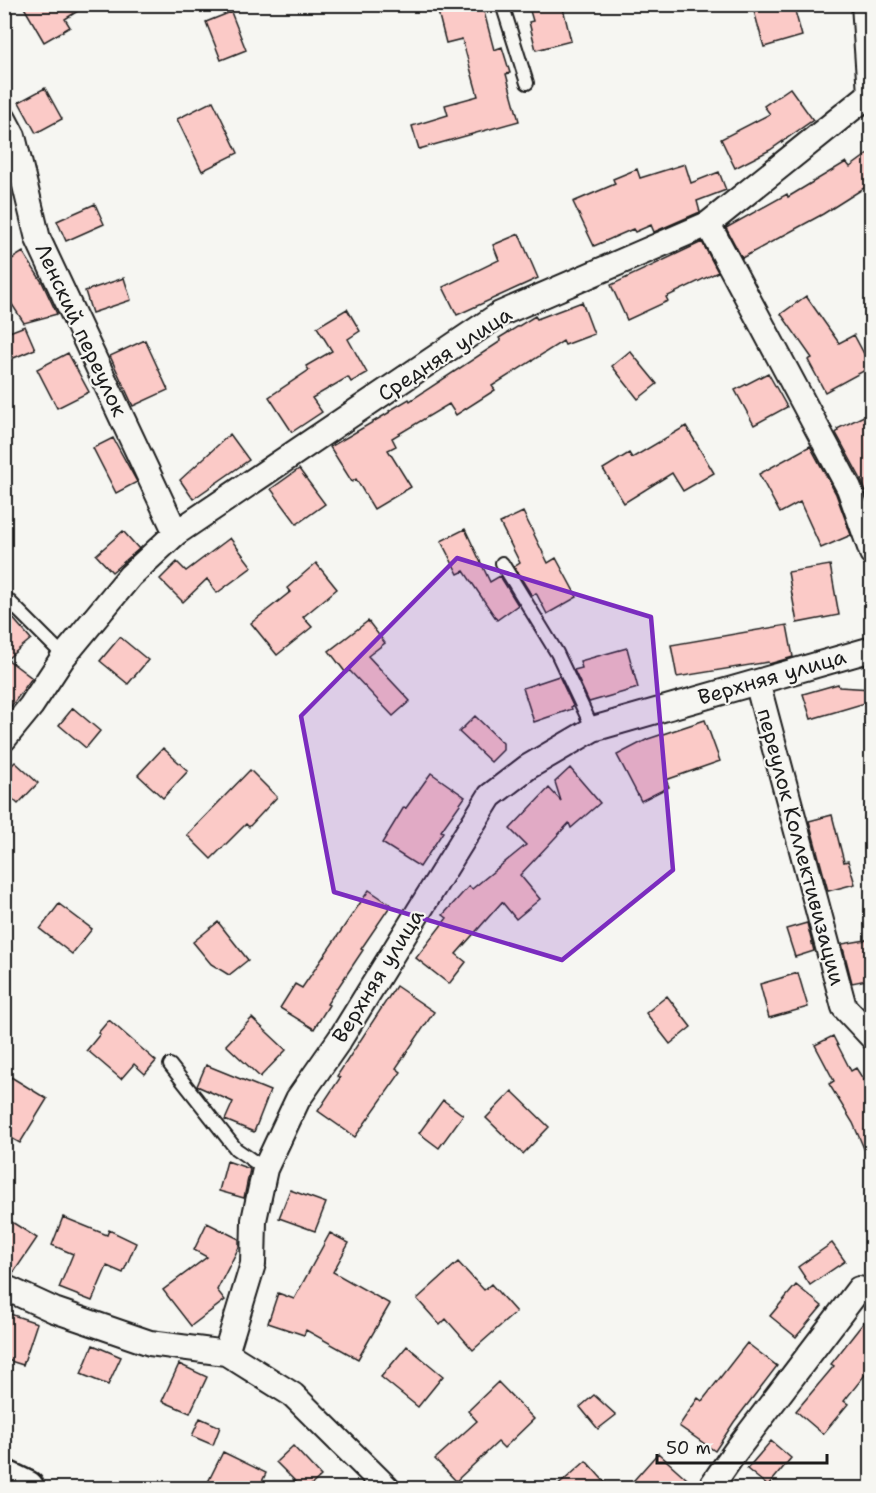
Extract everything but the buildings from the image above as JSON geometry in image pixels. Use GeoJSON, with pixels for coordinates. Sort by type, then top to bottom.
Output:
{"type":"FeatureCollection","features":[{"type":"Feature","properties":{"kind":"highway"},"geometry":{"type":"LineString","coordinates":[[4,1477],[27,1488]]}},
{"type":"Feature","properties":{"kind":"street","name":"Средняя улица"},"geometry":{"type":"LineString","coordinates":[[4,739],[31,706],[64,656],[130,576],[176,533],[500,314],[708,224],[870,94],[864,4]]}},
{"type":"Feature","properties":{"kind":"street","name":"Ленский переулок"},"geometry":{"type":"LineString","coordinates":[[4,119],[13,136],[38,239],[176,533]]}},
{"type":"Feature","properties":{"kind":"street"},"geometry":{"type":"LineString","coordinates":[[708,224],[849,488],[872,553]]}},
{"type":"Feature","properties":{"kind":"street","name":"Верхняя улица"},"geometry":{"type":"LineString","coordinates":[[226,1353],[253,1264],[254,1220],[265,1169],[298,1099],[340,1039],[490,796],[528,766],[592,729],[872,649]]}},
{"type":"Feature","properties":{"kind":"street","name":"переулок Коллективизации"},"geometry":{"type":"LineString","coordinates":[[757,682],[844,1007],[872,1038]]}},
{"type":"Feature","properties":{"kind":"street"},"geometry":{"type":"LineString","coordinates":[[4,1287],[54,1310],[150,1343],[226,1353],[293,1395],[387,1488]]}},
{"type":"Feature","properties":{"kind":"street"},"geometry":{"type":"LineString","coordinates":[[710,1488],[859,1289]]}},
{"type":"Feature","properties":{"kind":"lane"},"geometry":{"type":"LineString","coordinates":[[502,4],[527,83]]}},
{"type":"Feature","properties":{"kind":"lane"},"geometry":{"type":"LineString","coordinates":[[502,563],[557,653],[592,729]]}},
{"type":"Feature","properties":{"kind":"lane"},"geometry":{"type":"LineString","coordinates":[[4,596],[64,656]]}},
{"type":"Feature","properties":{"kind":"lane"},"geometry":{"type":"LineString","coordinates":[[170,1065],[236,1149],[265,1169]]}},
{"type":"Feature","properties":{"kind":"highlighted area"},"geometry":{"type":"Polygon","coordinates":[[[457,558],[651,617],[673,870],[562,960],[334,892],[301,716],[457,558]]]}}]}
